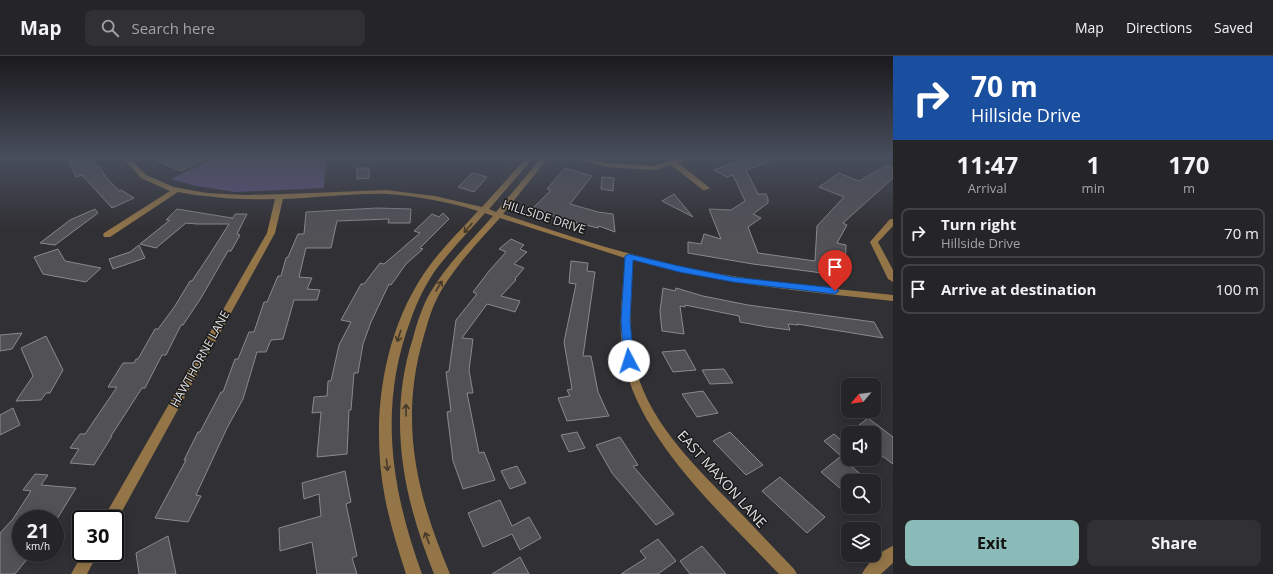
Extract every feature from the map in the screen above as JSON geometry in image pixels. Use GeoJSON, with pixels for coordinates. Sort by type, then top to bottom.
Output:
{"type":"FeatureCollection","features":[{"type":"Feature","properties":{"kind":"street","name":"HILLSIDE DRIVE"},"geometry":{"type":"LineString","coordinates":[[152,181],[176,190],[226,197],[386,192],[437,197],[498,214],[629,256],[679,269],[733,280],[893,298]]}},
{"type":"Feature","properties":{"kind":"street"},"geometry":{"type":"LineString","coordinates":[[414,574],[401,541],[388,477],[385,419],[390,377],[399,336],[420,286],[433,267],[509,181]]}},
{"type":"Feature","properties":{"kind":"street"},"geometry":{"type":"LineString","coordinates":[[442,574],[427,540],[421,520],[408,458],[406,415],[409,367],[417,336],[436,289],[456,262],[526,181]]}},
{"type":"Feature","properties":{"kind":"street"},"geometry":{"type":"LineString","coordinates":[[697,181],[706,188]]}},
{"type":"Feature","properties":{"kind":"street"},"geometry":{"type":"LineString","coordinates":[[107,235],[176,190]]}},
{"type":"Feature","properties":{"kind":"street","name":"HAWTHORNE LANE"},"geometry":{"type":"LineString","coordinates":[[115,510],[271,233],[280,196]]}},
{"type":"Feature","properties":{"kind":"street"},"geometry":{"type":"LineString","coordinates":[[893,221],[874,242],[893,279]]}},
{"type":"Feature","properties":{"kind":"street","name":"EAST MAXON LANE"},"geometry":{"type":"LineString","coordinates":[[629,256],[626,321],[629,361],[634,378],[647,408],[663,436],[693,473],[789,574]]}},
{"type":"Feature","properties":{"kind":"street"},"geometry":{"type":"LineString","coordinates":[[870,574],[893,553]]}},
{"type":"Feature","properties":{"kind":"street"},"geometry":{"type":"LineString","coordinates":[[79,574],[86,562]]}},
{"type":"Feature","properties":{"kind":"shaded area"},"geometry":{"type":"Polygon","coordinates":[[[179,181],[324,181],[324,188],[236,192],[196,186],[179,181]]]}},
{"type":"Feature","properties":{"kind":"building"},"geometry":{"type":"Polygon","coordinates":[[[88,181],[110,181],[119,191],[121,190],[134,198],[112,208],[88,181]]]}},
{"type":"Feature","properties":{"kind":"building"},"geometry":{"type":"Polygon","coordinates":[[[464,181],[483,181],[474,192],[458,187],[464,181]]]}},
{"type":"Feature","properties":{"kind":"building"},"geometry":{"type":"Polygon","coordinates":[[[554,181],[588,181],[570,204],[598,212],[613,214],[615,232],[599,226],[598,228],[561,219],[533,208],[551,190],[547,189],[554,181]]]}},
{"type":"Feature","properties":{"kind":"building"},"geometry":{"type":"Polygon","coordinates":[[[602,181],[614,181],[613,191],[601,189],[602,181]]]}},
{"type":"Feature","properties":{"kind":"building"},"geometry":{"type":"Polygon","coordinates":[[[736,181],[752,181],[758,194],[766,194],[768,199],[768,203],[753,214],[761,218],[748,227],[758,253],[815,261],[817,226],[844,197],[819,187],[827,181],[889,181],[843,223],[847,225],[837,243],[846,245],[845,276],[753,264],[688,253],[688,242],[701,244],[704,234],[721,239],[709,209],[731,210],[745,201],[736,181]]]}},
{"type":"Feature","properties":{"kind":"building"},"geometry":{"type":"Polygon","coordinates":[[[674,194],[693,217],[662,201],[674,194]]]}},
{"type":"Feature","properties":{"kind":"building"},"geometry":{"type":"Polygon","coordinates":[[[377,208],[411,209],[410,223],[388,223],[389,219],[337,221],[331,248],[306,248],[299,277],[312,278],[307,289],[320,290],[317,300],[294,300],[283,339],[271,340],[266,352],[257,352],[243,399],[227,428],[196,495],[201,496],[188,522],[155,518],[186,460],[184,460],[198,432],[200,432],[221,392],[223,392],[235,359],[238,359],[249,332],[254,332],[264,302],[267,302],[278,276],[281,276],[286,258],[288,257],[298,234],[304,234],[306,212],[377,208]]]}},
{"type":"Feature","properties":{"kind":"building"},"geometry":{"type":"Polygon","coordinates":[[[95,209],[98,213],[55,245],[40,243],[70,220],[95,209]]]}},
{"type":"Feature","properties":{"kind":"building"},"geometry":{"type":"Polygon","coordinates":[[[177,209],[232,219],[235,214],[247,214],[237,234],[240,235],[231,251],[228,251],[201,298],[183,325],[181,325],[166,355],[162,355],[145,388],[142,388],[94,465],[70,463],[79,449],[70,448],[80,434],[85,434],[117,387],[108,387],[123,363],[134,363],[136,359],[138,359],[155,329],[158,329],[175,306],[190,281],[192,281],[229,224],[186,223],[156,248],[140,244],[170,220],[166,220],[177,209]]]}},
{"type":"Feature","properties":{"kind":"building"},"geometry":{"type":"Polygon","coordinates":[[[443,213],[449,219],[420,248],[423,249],[406,264],[391,285],[389,284],[371,322],[363,344],[358,373],[354,373],[351,410],[349,410],[347,454],[317,457],[321,412],[312,413],[314,397],[327,396],[328,381],[331,381],[339,345],[351,322],[341,320],[361,284],[364,284],[380,263],[384,264],[420,233],[414,231],[432,214],[439,217],[443,213]]]}},
{"type":"Feature","properties":{"kind":"building"},"geometry":{"type":"Polygon","coordinates":[[[511,239],[524,245],[520,249],[527,252],[514,264],[524,268],[515,279],[516,280],[501,296],[520,301],[515,312],[487,304],[462,338],[473,339],[469,370],[473,393],[467,393],[479,453],[484,452],[495,480],[463,489],[453,461],[447,412],[451,411],[446,372],[449,371],[456,320],[477,294],[473,292],[506,252],[499,249],[511,239]]]}},
{"type":"Feature","properties":{"kind":"building"},"geometry":{"type":"Polygon","coordinates":[[[139,245],[145,258],[113,269],[109,259],[130,252],[139,245]]]}},
{"type":"Feature","properties":{"kind":"building"},"geometry":{"type":"Polygon","coordinates":[[[58,249],[65,261],[101,268],[86,282],[43,274],[34,257],[58,249]]]}},
{"type":"Feature","properties":{"kind":"building"},"geometry":{"type":"Polygon","coordinates":[[[571,261],[588,263],[587,271],[595,272],[583,356],[591,356],[598,392],[609,416],[567,421],[558,398],[570,396],[567,390],[572,389],[564,342],[576,284],[569,283],[571,261]]]}},
{"type":"Feature","properties":{"kind":"building"},"geometry":{"type":"Polygon","coordinates":[[[663,288],[675,291],[676,288],[703,296],[748,305],[874,322],[883,338],[797,324],[798,325],[788,324],[790,330],[767,327],[740,322],[739,316],[685,305],[685,307],[680,306],[684,334],[662,331],[660,311],[663,288]]]}},
{"type":"Feature","properties":{"kind":"building"},"geometry":{"type":"Polygon","coordinates":[[[22,333],[12,349],[0,351],[0,335],[22,333]]]}},
{"type":"Feature","properties":{"kind":"building"},"geometry":{"type":"Polygon","coordinates":[[[46,336],[63,370],[50,393],[46,393],[41,400],[16,401],[33,376],[21,348],[46,336]]]}},
{"type":"Feature","properties":{"kind":"building"},"geometry":{"type":"Polygon","coordinates":[[[685,350],[696,370],[673,372],[662,352],[685,350]]]}},
{"type":"Feature","properties":{"kind":"building"},"geometry":{"type":"Polygon","coordinates":[[[724,369],[733,383],[710,384],[702,370],[724,369]]]}},
{"type":"Feature","properties":{"kind":"building"},"geometry":{"type":"Polygon","coordinates":[[[703,391],[718,413],[697,417],[682,394],[703,391]]]}},
{"type":"Feature","properties":{"kind":"building"},"geometry":{"type":"Polygon","coordinates":[[[13,408],[20,425],[0,435],[0,415],[13,408]]]}},
{"type":"Feature","properties":{"kind":"building"},"geometry":{"type":"Polygon","coordinates":[[[868,418],[879,426],[858,426],[868,418]]]}},
{"type":"Feature","properties":{"kind":"building"},"geometry":{"type":"Polygon","coordinates":[[[881,428],[893,437],[893,464],[881,455],[881,428]]]}},
{"type":"Feature","properties":{"kind":"building"},"geometry":{"type":"Polygon","coordinates":[[[577,432],[585,448],[569,452],[561,435],[577,432]]]}},
{"type":"Feature","properties":{"kind":"building"},"geometry":{"type":"Polygon","coordinates":[[[730,432],[763,465],[746,475],[713,441],[730,432]]]}},
{"type":"Feature","properties":{"kind":"building"},"geometry":{"type":"Polygon","coordinates":[[[834,434],[841,440],[841,456],[824,441],[834,434]]]}},
{"type":"Feature","properties":{"kind":"building"},"geometry":{"type":"Polygon","coordinates":[[[620,437],[638,465],[633,466],[674,514],[656,525],[612,473],[596,445],[620,437]]]}},
{"type":"Feature","properties":{"kind":"building"},"geometry":{"type":"Polygon","coordinates":[[[840,457],[841,466],[851,466],[861,474],[841,474],[841,489],[821,472],[840,457]]]}},
{"type":"Feature","properties":{"kind":"building"},"geometry":{"type":"Polygon","coordinates":[[[517,466],[526,483],[510,489],[501,471],[517,466]]]}},
{"type":"Feature","properties":{"kind":"building"},"geometry":{"type":"Polygon","coordinates":[[[345,471],[351,502],[346,504],[357,556],[352,558],[357,574],[317,574],[312,542],[280,551],[279,528],[321,516],[319,494],[304,499],[302,483],[345,471]]]}},
{"type":"Feature","properties":{"kind":"building"},"geometry":{"type":"Polygon","coordinates":[[[35,474],[48,475],[41,485],[76,488],[63,510],[19,510],[31,491],[23,490],[35,474]]]}},
{"type":"Feature","properties":{"kind":"building"},"geometry":{"type":"Polygon","coordinates":[[[780,477],[825,517],[807,533],[762,491],[780,477]]]}},
{"type":"Feature","properties":{"kind":"building"},"geometry":{"type":"Polygon","coordinates":[[[500,500],[512,526],[529,517],[541,538],[520,550],[512,534],[483,547],[468,513],[500,500]]]}},
{"type":"Feature","properties":{"kind":"building"},"geometry":{"type":"Polygon","coordinates":[[[12,520],[12,562],[25,562],[15,574],[0,574],[0,533],[12,520]]]}},
{"type":"Feature","properties":{"kind":"building"},"geometry":{"type":"Polygon","coordinates":[[[168,536],[176,574],[139,574],[136,553],[168,536]]]}},
{"type":"Feature","properties":{"kind":"building"},"geometry":{"type":"Polygon","coordinates":[[[658,539],[676,561],[658,574],[621,574],[646,558],[640,551],[658,539]]]}},
{"type":"Feature","properties":{"kind":"building"},"geometry":{"type":"Polygon","coordinates":[[[702,546],[726,574],[690,574],[680,561],[702,546]]]}},
{"type":"Feature","properties":{"kind":"building"},"geometry":{"type":"Polygon","coordinates":[[[520,557],[529,574],[492,574],[520,557]]]}},
{"type":"Feature","properties":{"kind":"route"},"geometry":{"type":"LineString","coordinates":[[629,361],[626,321],[629,256],[679,269],[733,280],[835,291]]}}]}
